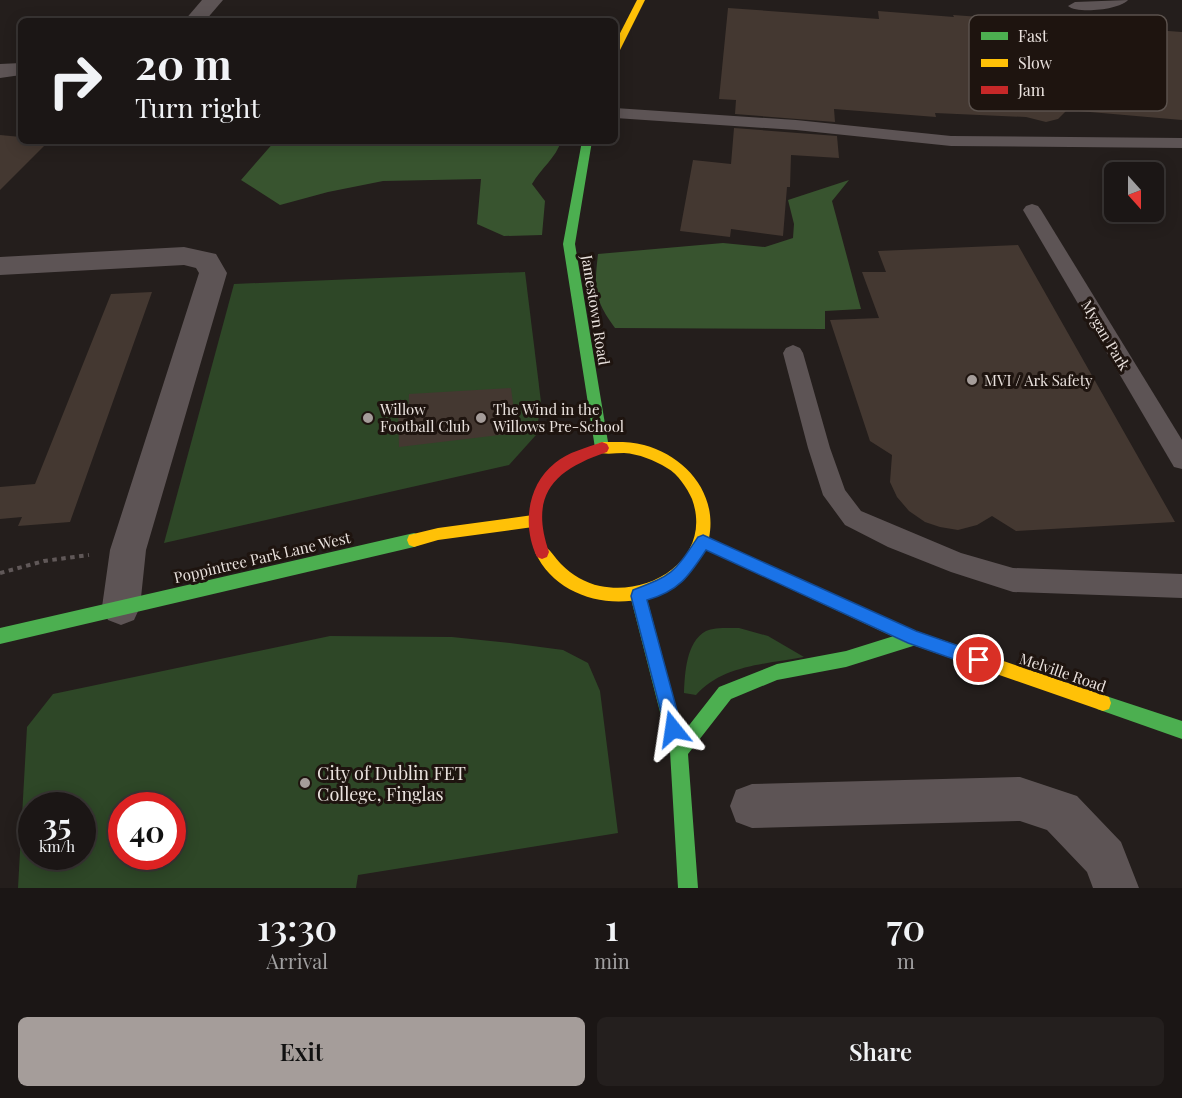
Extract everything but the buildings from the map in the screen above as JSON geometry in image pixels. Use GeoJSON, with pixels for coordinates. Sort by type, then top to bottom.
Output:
{"type":"FeatureCollection","features":[{"type":"Feature","properties":{"kind":"street"},"geometry":{"type":"LineString","coordinates":[[197,18],[213,0]]}},
{"type":"Feature","properties":{"kind":"street"},"geometry":{"type":"LineString","coordinates":[[618,46],[640,0]]}},
{"type":"Feature","properties":{"kind":"street"},"geometry":{"type":"LineString","coordinates":[[0,71],[18,69]]}},
{"type":"Feature","properties":{"kind":"street","name":"Jamestown Road"},"geometry":{"type":"LineString","coordinates":[[586,144],[569,244],[602,448]]}},
{"type":"Feature","properties":{"kind":"street"},"geometry":{"type":"LineString","coordinates":[[0,266],[184,256],[206,261],[213,273],[128,550],[121,607]]}},
{"type":"Feature","properties":{"kind":"street"},"geometry":{"type":"LineString","coordinates":[[602,448],[630,448],[650,452],[685,474],[699,496],[704,510],[703,542],[681,576],[655,591],[638,596],[606,596],[589,592],[562,577],[551,567],[539,548],[533,520],[538,495],[553,472],[575,457],[602,448]]}},
{"type":"Feature","properties":{"kind":"street","name":"Poppintree Park Lane West"},"geometry":{"type":"LineString","coordinates":[[0,636],[438,534],[533,520]]}},
{"type":"Feature","properties":{"kind":"street","name":"Melville Road"},"geometry":{"type":"LineString","coordinates":[[703,542],[913,638],[1182,730]]}},
{"type":"Feature","properties":{"kind":"street"},"geometry":{"type":"LineString","coordinates":[[638,596],[679,751],[688,888]]}},
{"type":"Feature","properties":{"kind":"street"},"geometry":{"type":"LineString","coordinates":[[679,751],[725,693],[777,672],[846,659],[913,638]]}},
{"type":"Feature","properties":{"kind":"street"},"geometry":{"type":"LineString","coordinates":[[752,806],[1020,799],[1061,812],[1105,858],[1116,888]]}},
{"type":"Feature","properties":{"kind":"lane"},"geometry":{"type":"LineString","coordinates":[[1075,6],[1115,4],[1121,0]]}},
{"type":"Feature","properties":{"kind":"lane"},"geometry":{"type":"LineString","coordinates":[[618,113],[796,125],[951,141],[1182,143]]}},
{"type":"Feature","properties":{"kind":"lane","name":"Mygan Park"},"geometry":{"type":"LineString","coordinates":[[1032,210],[1182,460]]}},
{"type":"Feature","properties":{"kind":"lane"},"geometry":{"type":"LineString","coordinates":[[793,353],[819,448],[835,495],[853,518],[950,560],[1013,580],[1182,586]]}},
{"type":"Feature","properties":{"kind":"path"},"geometry":{"type":"LineString","coordinates":[[0,573],[44,561],[128,550]]}},
{"type":"Feature","properties":{"kind":"green space"},"geometry":{"type":"Polygon","coordinates":[[[272,144],[560,144],[556,153],[532,184],[545,201],[542,235],[504,236],[477,224],[481,179],[383,181],[280,205],[241,180],[272,144]]]}},
{"type":"Feature","properties":{"kind":"green space"},"geometry":{"type":"Polygon","coordinates":[[[849,180],[832,201],[861,309],[825,311],[825,329],[615,328],[603,309],[596,285],[598,254],[723,243],[765,247],[793,238],[794,224],[788,200],[849,180]]]}},
{"type":"Feature","properties":{"kind":"green space","name":"Willow Football Club"},"geometry":{"type":"Polygon","coordinates":[[[525,272],[541,402],[536,435],[509,465],[164,543],[234,284],[525,272]]]}},
{"type":"Feature","properties":{"kind":"green space"},"geometry":{"type":"Polygon","coordinates":[[[739,628],[768,636],[804,657],[746,667],[719,677],[696,695],[684,693],[688,659],[699,636],[713,629],[739,628]]]}},
{"type":"Feature","properties":{"kind":"green space","name":"City of Dublin FET College, Finglas"},"geometry":{"type":"Polygon","coordinates":[[[330,636],[452,637],[563,650],[588,663],[600,691],[618,833],[358,875],[356,888],[18,888],[19,870],[96,870],[96,792],[23,792],[27,727],[53,694],[330,636]]]}},
{"type":"Feature","properties":{"kind":"traffic: fast"},"geometry":{"type":"LineString","coordinates":[[586,144],[569,244],[602,448]]}},
{"type":"Feature","properties":{"kind":"traffic: fast"},"geometry":{"type":"LineString","coordinates":[[0,636],[414,540]]}},
{"type":"Feature","properties":{"kind":"traffic: fast"},"geometry":{"type":"LineString","coordinates":[[638,595],[679,751],[688,888]]}},
{"type":"Feature","properties":{"kind":"traffic: fast"},"geometry":{"type":"LineString","coordinates":[[679,751],[725,693],[777,672],[846,659],[913,638]]}},
{"type":"Feature","properties":{"kind":"traffic: fast"},"geometry":{"type":"LineString","coordinates":[[1103,703],[1182,730]]}},
{"type":"Feature","properties":{"kind":"traffic: slow"},"geometry":{"type":"LineString","coordinates":[[618,46],[641,0]]}},
{"type":"Feature","properties":{"kind":"traffic: slow"},"geometry":{"type":"LineString","coordinates":[[542,552],[555,569],[572,582],[591,591],[613,595],[647,592],[674,579],[692,559],[702,535],[703,510],[693,485],[674,464],[643,450],[602,448]]}},
{"type":"Feature","properties":{"kind":"traffic: slow"},"geometry":{"type":"LineString","coordinates":[[414,540],[438,534],[533,521]]}},
{"type":"Feature","properties":{"kind":"traffic: slow"},"geometry":{"type":"LineString","coordinates":[[703,542],[913,638],[1103,703]]}},
{"type":"Feature","properties":{"kind":"traffic: jam"},"geometry":{"type":"LineString","coordinates":[[542,552],[536,530],[536,518],[539,495],[544,484],[559,467],[602,448]]}},
{"type":"Feature","properties":{"kind":"place","name":"MVI / Ark Safety"},"geometry":{"type":"Point","coordinates":[972,380]}},
{"type":"Feature","properties":{"kind":"place","name":"Willow Football Club"},"geometry":{"type":"Point","coordinates":[368,418]}},
{"type":"Feature","properties":{"kind":"place","name":"The Wind in the Willows Pre-School"},"geometry":{"type":"Point","coordinates":[481,418]}},
{"type":"Feature","properties":{"kind":"place","name":"City of Dublin FET College, Finglas"},"geometry":{"type":"Point","coordinates":[305,783]}},
{"type":"Feature","properties":{"kind":"route"},"geometry":{"type":"LineString","coordinates":[[673,729],[638,596],[655,591],[681,576],[703,542],[913,638],[979,660]]}}]}
